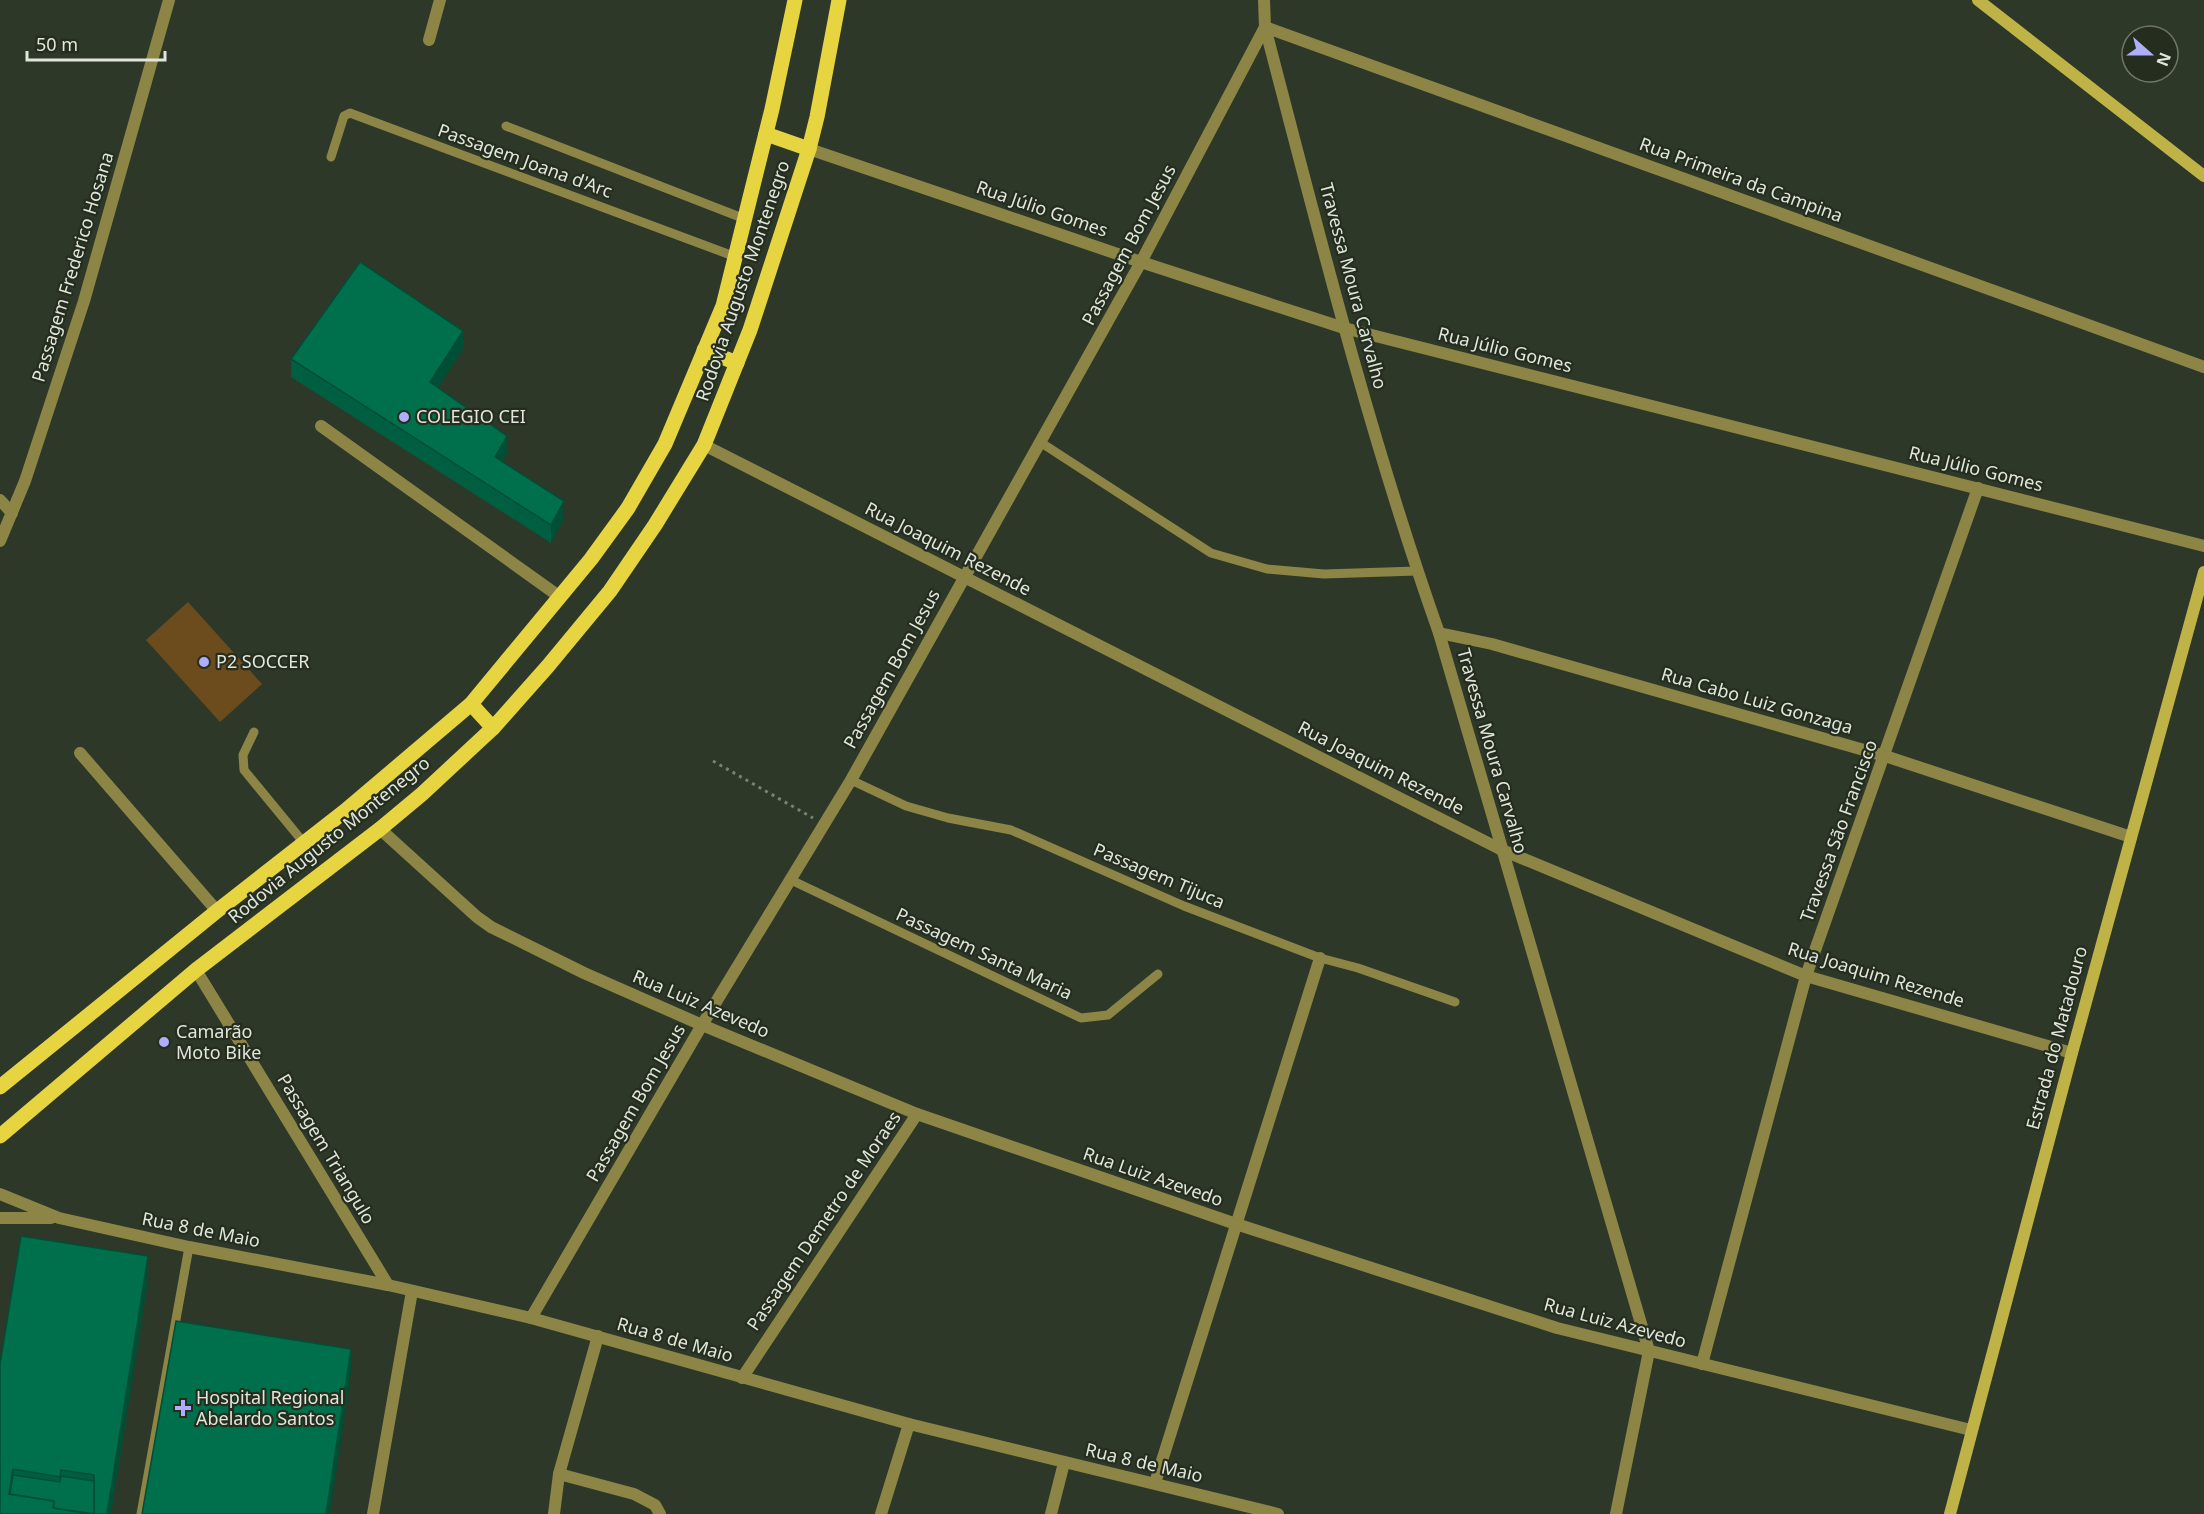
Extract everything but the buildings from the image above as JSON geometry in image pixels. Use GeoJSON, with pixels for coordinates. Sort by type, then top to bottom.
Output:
{"type":"FeatureCollection","features":[{"type":"Feature","properties":{"kind":"main road","name":"Rodovia Augusto Montenegro"},"geometry":{"type":"LineString","coordinates":[[0,1087],[217,910],[345,811],[471,704],[591,559],[628,508],[665,444],[723,306],[766,134],[795,0]]}},
{"type":"Feature","properties":{"kind":"main road","name":"Rodovia Augusto Montenegro"},"geometry":{"type":"LineString","coordinates":[[0,1136],[196,970],[380,829],[422,794],[493,728],[548,666],[609,591],[655,525],[704,445],[750,330],[809,149],[839,0]]}},
{"type":"Feature","properties":{"kind":"main road"},"geometry":{"type":"LineString","coordinates":[[1985,2],[2204,176]]}},
{"type":"Feature","properties":{"kind":"main road"},"geometry":{"type":"LineString","coordinates":[[766,134],[809,149]]}},
{"type":"Feature","properties":{"kind":"main road"},"geometry":{"type":"LineString","coordinates":[[704,350],[737,363]]}},
{"type":"Feature","properties":{"kind":"main road","name":"Estrada do Matadouro"},"geometry":{"type":"LineString","coordinates":[[1950,1514],[2072,1053],[2204,572]]}},
{"type":"Feature","properties":{"kind":"main road"},"geometry":{"type":"LineString","coordinates":[[471,704],[493,728]]}},
{"type":"Feature","properties":{"kind":"street","name":"Passagem Frederico Hosana"},"geometry":{"type":"LineString","coordinates":[[0,541],[26,481],[84,301],[170,0]]}},
{"type":"Feature","properties":{"kind":"street"},"geometry":{"type":"LineString","coordinates":[[429,40],[440,0]]}},
{"type":"Feature","properties":{"kind":"street","name":"Travessa Moura Carvalho"},"geometry":{"type":"LineString","coordinates":[[1264,0],[1265,27],[1344,328],[1417,571],[1439,633],[1649,1351],[1617,1514]]}},
{"type":"Feature","properties":{"kind":"street","name":"Passagem Bom Jesus"},"geometry":{"type":"LineString","coordinates":[[531,1318],[702,1025],[851,780],[1141,262],[1265,27]]}},
{"type":"Feature","properties":{"kind":"street","name":"Rua Primeira da Campina"},"geometry":{"type":"LineString","coordinates":[[1265,27],[2204,367]]}},
{"type":"Feature","properties":{"kind":"street","name":"Rua Júlio Gomes"},"geometry":{"type":"LineString","coordinates":[[809,149],[1141,262],[1344,328],[2204,546]]}},
{"type":"Feature","properties":{"kind":"street"},"geometry":{"type":"LineString","coordinates":[[321,426],[560,597]]}},
{"type":"Feature","properties":{"kind":"street","name":"Rua Joaquim Rezende"},"geometry":{"type":"LineString","coordinates":[[704,445],[1502,850],[1806,976],[2072,1053]]}},
{"type":"Feature","properties":{"kind":"street","name":"Travessa São Francisco"},"geometry":{"type":"LineString","coordinates":[[1702,1364],[1806,976],[1978,488]]}},
{"type":"Feature","properties":{"kind":"street"},"geometry":{"type":"LineString","coordinates":[[0,500],[12,513]]}},
{"type":"Feature","properties":{"kind":"street","name":"Rua Cabo Luiz Gonzaga"},"geometry":{"type":"LineString","coordinates":[[1439,633],[1492,644],[1885,756],[2131,837]]}},
{"type":"Feature","properties":{"kind":"street"},"geometry":{"type":"LineString","coordinates":[[80,753],[217,910]]}},
{"type":"Feature","properties":{"kind":"street","name":"Rua Luiz Azevedo"},"geometry":{"type":"LineString","coordinates":[[380,829],[491,927],[584,973],[702,1025],[917,1114],[1236,1224],[1536,1321],[1971,1430]]}},
{"type":"Feature","properties":{"kind":"street"},"geometry":{"type":"LineString","coordinates":[[1155,1483],[1320,958]]}},
{"type":"Feature","properties":{"kind":"street","name":"Passagem Triangulo"},"geometry":{"type":"LineString","coordinates":[[196,970],[388,1285]]}},
{"type":"Feature","properties":{"kind":"street","name":"Passagem Demetro de Moraes"},"geometry":{"type":"LineString","coordinates":[[742,1378],[917,1114]]}},
{"type":"Feature","properties":{"kind":"street","name":"Rua 8 de Maio"},"geometry":{"type":"LineString","coordinates":[[0,1194],[59,1218],[189,1247],[412,1290],[531,1318],[909,1424],[1278,1514]]}},
{"type":"Feature","properties":{"kind":"street","name":"Rua 8 de Maio"},"geometry":{"type":"LineString","coordinates":[[0,1218],[59,1218]]}},
{"type":"Feature","properties":{"kind":"street"},"geometry":{"type":"LineString","coordinates":[[373,1514],[412,1290]]}},
{"type":"Feature","properties":{"kind":"street"},"geometry":{"type":"LineString","coordinates":[[554,1514],[559,1474],[598,1336]]}},
{"type":"Feature","properties":{"kind":"street"},"geometry":{"type":"LineString","coordinates":[[881,1514],[909,1424]]}},
{"type":"Feature","properties":{"kind":"street"},"geometry":{"type":"LineString","coordinates":[[1051,1514],[1064,1463]]}},
{"type":"Feature","properties":{"kind":"street"},"geometry":{"type":"LineString","coordinates":[[559,1474],[634,1494],[655,1505],[660,1514]]}},
{"type":"Feature","properties":{"kind":"lane","name":"Passagem Joana d'Arc"},"geometry":{"type":"LineString","coordinates":[[331,157],[344,116],[350,113],[736,257]]}},
{"type":"Feature","properties":{"kind":"lane"},"geometry":{"type":"LineString","coordinates":[[506,126],[746,219]]}},
{"type":"Feature","properties":{"kind":"lane"},"geometry":{"type":"LineString","coordinates":[[1040,442],[1211,553],[1267,569],[1324,574],[1417,571]]}},
{"type":"Feature","properties":{"kind":"lane"},"geometry":{"type":"LineString","coordinates":[[254,732],[243,755],[244,771],[304,843]]}},
{"type":"Feature","properties":{"kind":"lane","name":"Passagem Tijuca"},"geometry":{"type":"LineString","coordinates":[[851,780],[906,806],[948,818],[1011,830],[1184,906],[1320,958],[1358,968],[1455,1002]]}},
{"type":"Feature","properties":{"kind":"lane","name":"Passagem Santa Maria"},"geometry":{"type":"LineString","coordinates":[[790,880],[1081,1018],[1108,1015],[1158,974]]}},
{"type":"Feature","properties":{"kind":"lane"},"geometry":{"type":"LineString","coordinates":[[141,1514],[189,1247]]}},
{"type":"Feature","properties":{"kind":"lane"},"geometry":{"type":"LineString","coordinates":[[173,1331],[185,1333]]}},
{"type":"Feature","properties":{"kind":"path"},"geometry":{"type":"LineString","coordinates":[[713,760],[824,824]]}},
{"type":"Feature","properties":{"kind":"shaded area","name":"P2 SOCCER"},"geometry":{"type":"Polygon","coordinates":[[[188,602],[262,684],[220,722],[146,640],[188,602]]]}},
{"type":"Feature","properties":{"kind":"place","name":"COLEGIO CEI"},"geometry":{"type":"Point","coordinates":[404,417]}},
{"type":"Feature","properties":{"kind":"place","name":"P2 SOCCER"},"geometry":{"type":"Point","coordinates":[204,662]}},
{"type":"Feature","properties":{"kind":"place","name":"Camarão Moto Bike"},"geometry":{"type":"Point","coordinates":[164,1042]}},
{"type":"Feature","properties":{"kind":"place","name":"Hospital Regional Abelardo Santos"},"geometry":{"type":"Point","coordinates":[183,1408]}}]}
